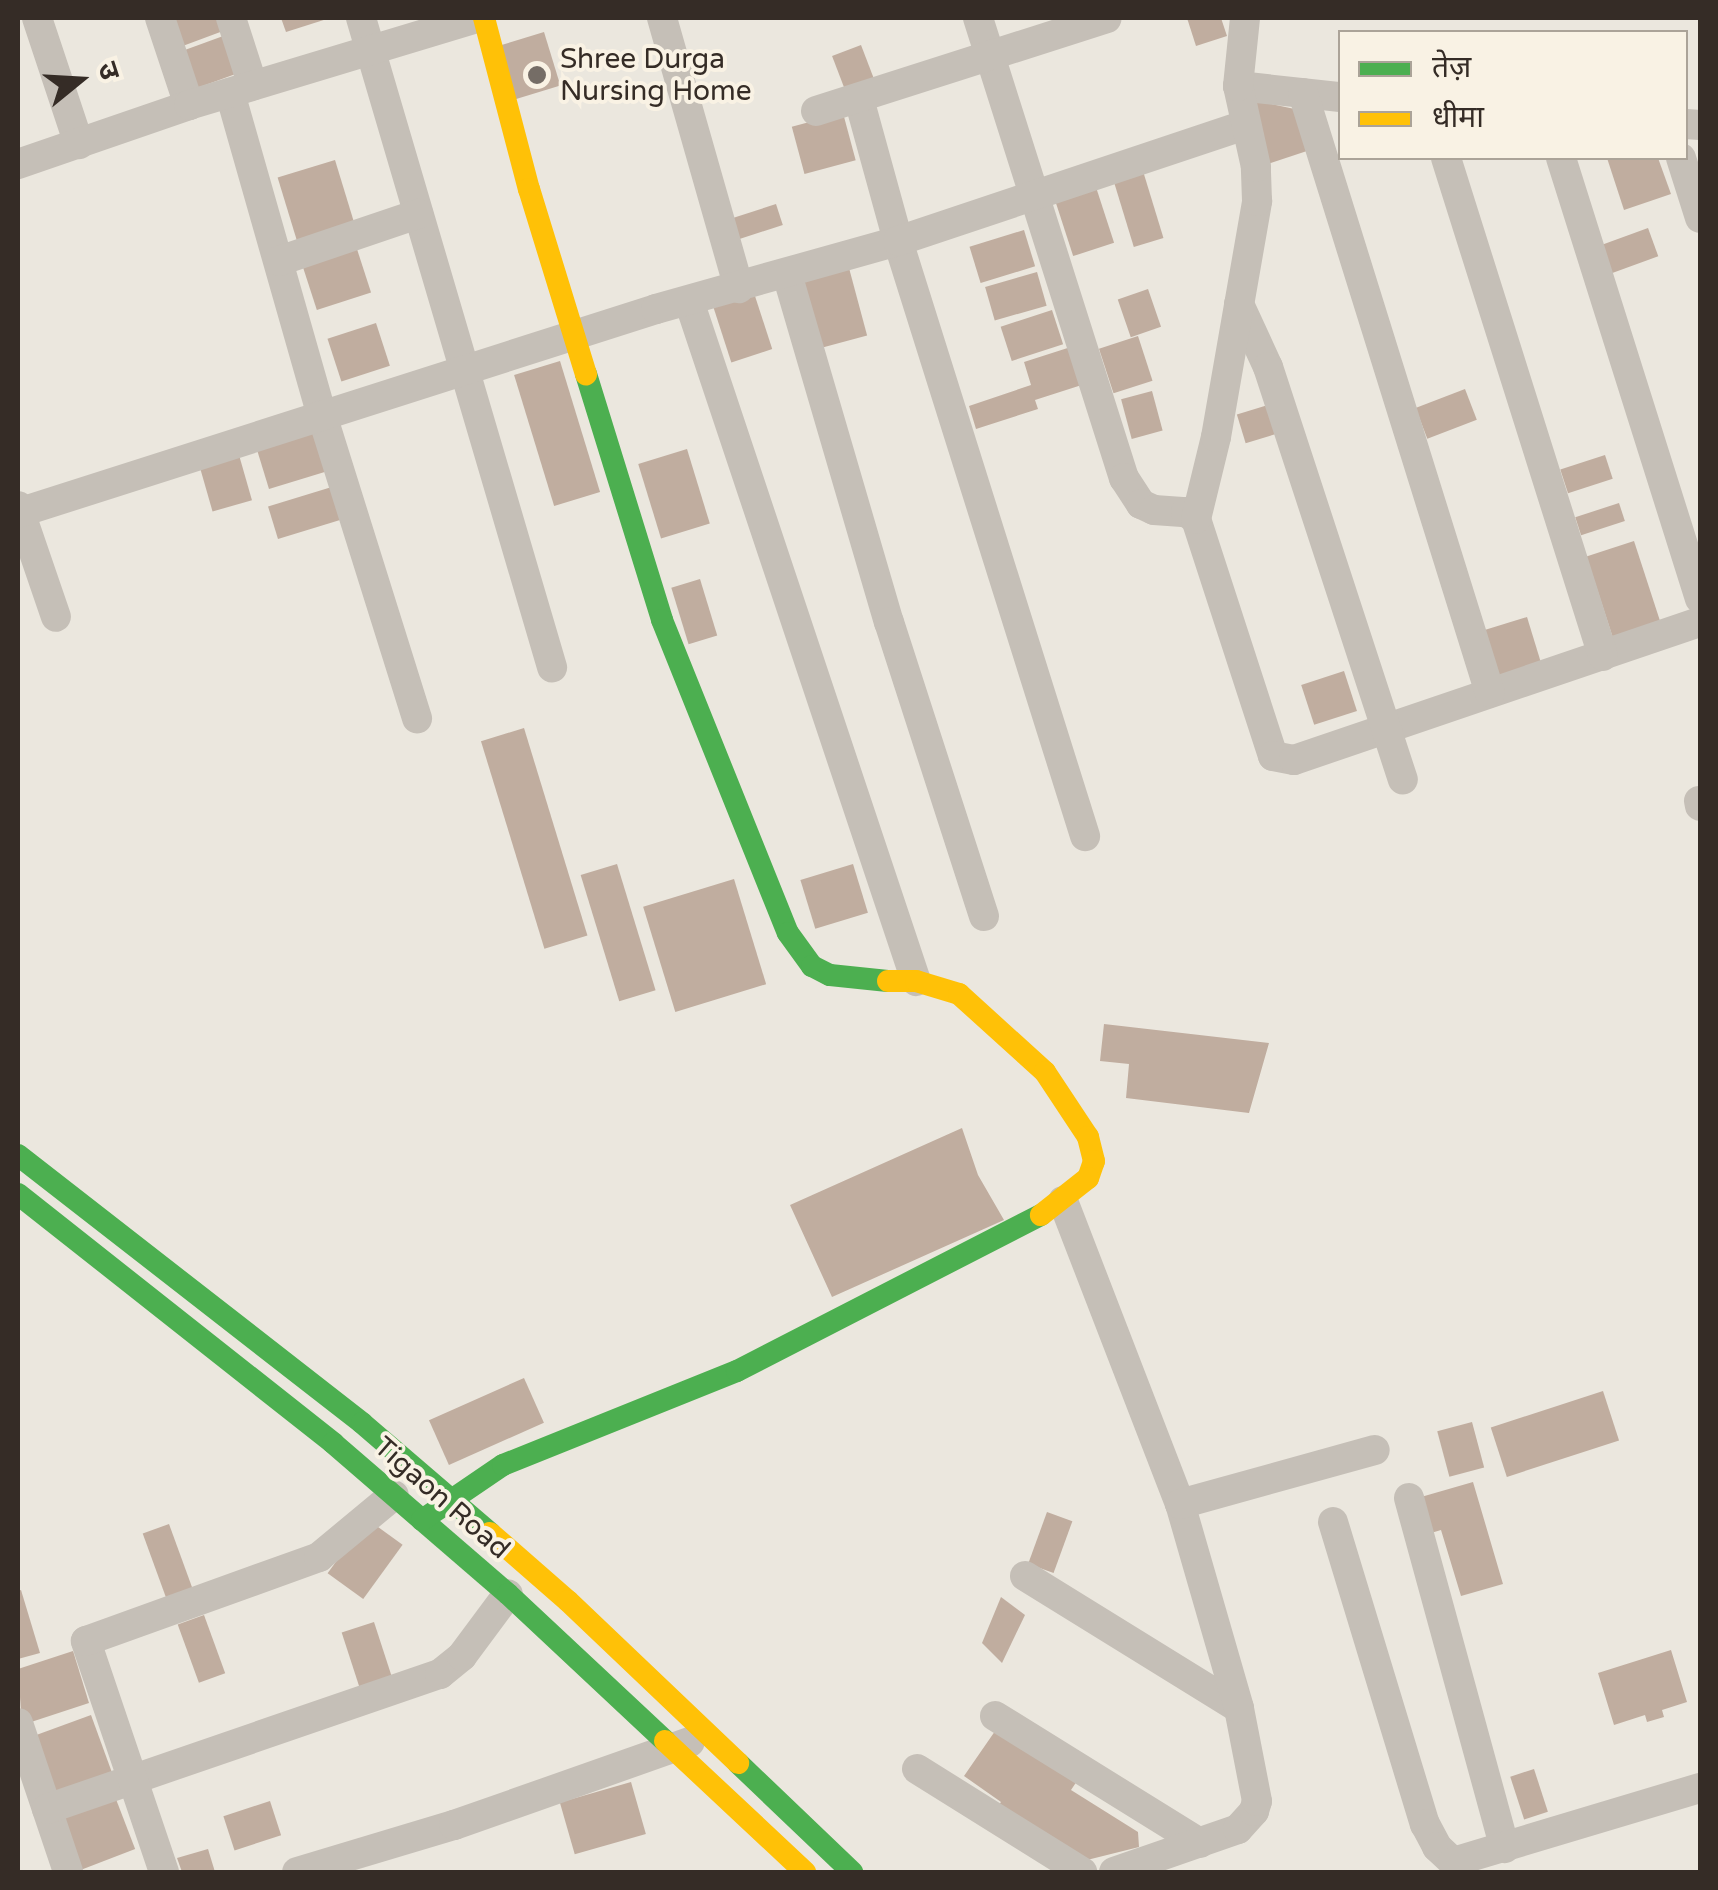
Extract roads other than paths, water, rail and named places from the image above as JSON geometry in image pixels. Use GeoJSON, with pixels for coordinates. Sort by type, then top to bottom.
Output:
{"type":"FeatureCollection","features":[{"type":"Feature","properties":{"kind":"street"},"geometry":{"type":"LineString","coordinates":[[37,18],[79,144]]}},
{"type":"Feature","properties":{"kind":"street"},"geometry":{"type":"LineString","coordinates":[[160,18],[189,105]]}},
{"type":"Feature","properties":{"kind":"street"},"geometry":{"type":"LineString","coordinates":[[231,18],[241,90],[280,261],[322,414],[417,719]]}},
{"type":"Feature","properties":{"kind":"street"},"geometry":{"type":"LineString","coordinates":[[361,18],[552,667]]}},
{"type":"Feature","properties":{"kind":"street"},"geometry":{"type":"LineString","coordinates":[[18,164],[189,105],[481,18],[662,620],[788,934],[812,966],[830,975],[942,985],[980,1010],[1045,1072],[1088,1137],[1094,1162],[1088,1178],[1062,1201],[786,1347],[503,1465],[422,1520]]}},
{"type":"Feature","properties":{"kind":"street"},"geometry":{"type":"LineString","coordinates":[[662,18],[738,288]]}},
{"type":"Feature","properties":{"kind":"street"},"geometry":{"type":"LineString","coordinates":[[978,18],[1124,478],[1141,504],[1154,510],[1186,512],[1196,519]]}},
{"type":"Feature","properties":{"kind":"street"},"geometry":{"type":"LineString","coordinates":[[816,111],[1107,18]]}},
{"type":"Feature","properties":{"kind":"street"},"geometry":{"type":"LineString","coordinates":[[1245,18],[1238,86],[1258,184],[1211,464],[1196,519],[1273,756],[1294,760],[1700,622]]}},
{"type":"Feature","properties":{"kind":"street"},"geometry":{"type":"LineString","coordinates":[[1238,86],[1338,96]]}},
{"type":"Feature","properties":{"kind":"street"},"geometry":{"type":"LineString","coordinates":[[1303,93],[1490,694]]}},
{"type":"Feature","properties":{"kind":"street"},"geometry":{"type":"LineString","coordinates":[[859,99],[898,240],[1085,836]]}},
{"type":"Feature","properties":{"kind":"street"},"geometry":{"type":"LineString","coordinates":[[56,617],[18,510],[688,301],[898,240],[1244,125]]}},
{"type":"Feature","properties":{"kind":"street"},"geometry":{"type":"LineString","coordinates":[[1447,160],[1604,656]]}},
{"type":"Feature","properties":{"kind":"street"},"geometry":{"type":"LineString","coordinates":[[1562,160],[1700,599]]}},
{"type":"Feature","properties":{"kind":"street"},"geometry":{"type":"LineString","coordinates":[[1682,160],[1700,218]]}},
{"type":"Feature","properties":{"kind":"street"},"geometry":{"type":"LineString","coordinates":[[280,261],[418,214]]}},
{"type":"Feature","properties":{"kind":"street"},"geometry":{"type":"LineString","coordinates":[[787,274],[889,622],[984,916]]}},
{"type":"Feature","properties":{"kind":"street"},"geometry":{"type":"LineString","coordinates":[[688,301],[916,981]]}},
{"type":"Feature","properties":{"kind":"street"},"geometry":{"type":"LineString","coordinates":[[1239,304],[1268,367],[1403,779]]}},
{"type":"Feature","properties":{"kind":"street","name":"Tigaon Road"},"geometry":{"type":"LineString","coordinates":[[18,1155],[401,1457],[568,1601],[852,1872]]}},
{"type":"Feature","properties":{"kind":"street","name":"Tigaon Road"},"geometry":{"type":"LineString","coordinates":[[18,1194],[228,1358],[394,1495],[508,1594],[805,1872]]}},
{"type":"Feature","properties":{"kind":"street"},"geometry":{"type":"LineString","coordinates":[[1062,1201],[1180,1504],[1239,1708],[1257,1786],[1254,1812],[1238,1829],[1114,1872]]}},
{"type":"Feature","properties":{"kind":"street"},"geometry":{"type":"LineString","coordinates":[[1180,1504],[1375,1450]]}},
{"type":"Feature","properties":{"kind":"street"},"geometry":{"type":"LineString","coordinates":[[164,1872],[86,1641],[319,1557],[394,1495]]}},
{"type":"Feature","properties":{"kind":"street"},"geometry":{"type":"LineString","coordinates":[[1408,1498],[1525,1872]]}},
{"type":"Feature","properties":{"kind":"street"},"geometry":{"type":"LineString","coordinates":[[1333,1522],[1424,1824],[1437,1847],[1453,1862],[1700,1788]]}},
{"type":"Feature","properties":{"kind":"street"},"geometry":{"type":"LineString","coordinates":[[1024,1576],[1239,1708]]}},
{"type":"Feature","properties":{"kind":"street"},"geometry":{"type":"LineString","coordinates":[[47,1809],[440,1674],[462,1656],[508,1594]]}},
{"type":"Feature","properties":{"kind":"street"},"geometry":{"type":"LineString","coordinates":[[995,1716],[1200,1843]]}},
{"type":"Feature","properties":{"kind":"street"},"geometry":{"type":"LineString","coordinates":[[18,1723],[68,1872]]}},
{"type":"Feature","properties":{"kind":"street"},"geometry":{"type":"LineString","coordinates":[[296,1872],[393,1859],[677,1750],[705,1732]]}},
{"type":"Feature","properties":{"kind":"street"},"geometry":{"type":"LineString","coordinates":[[917,1769],[1082,1872]]}},
{"type":"Feature","properties":{"kind":"place","name":"Shree Durga Nursing Home"},"geometry":{"type":"Point","coordinates":[537,75]}}]}
